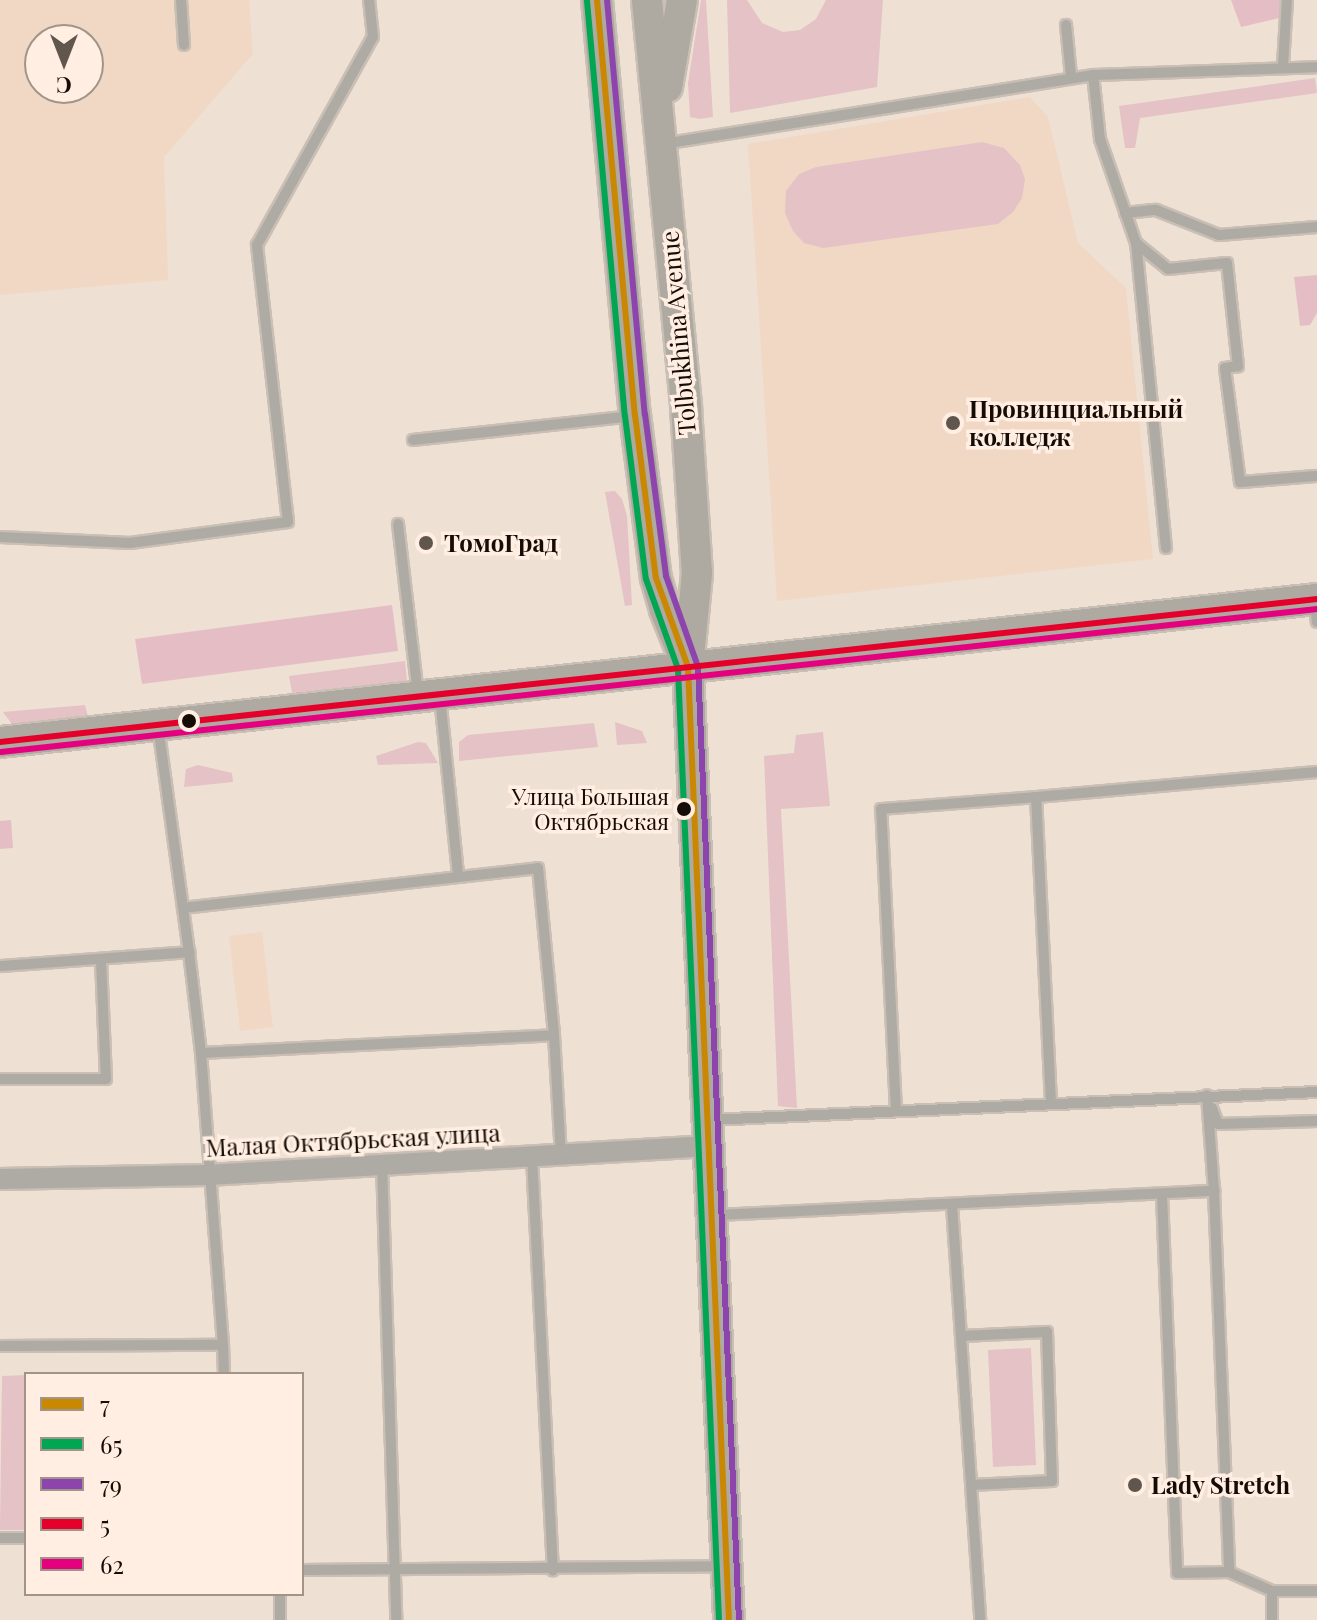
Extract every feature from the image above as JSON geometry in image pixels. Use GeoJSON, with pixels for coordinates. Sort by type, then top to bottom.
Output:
{"type":"FeatureCollection","features":[{"type":"Feature","properties":{"kind":"main road","name":"Tolbukhina Avenue"},"geometry":{"type":"LineString","coordinates":[[597,0],[635,415],[656,578],[688,667]]}},
{"type":"Feature","properties":{"kind":"main road","name":"Tolbukhina Avenue"},"geometry":{"type":"LineString","coordinates":[[647,0],[697,573],[688,667],[729,1620]]}},
{"type":"Feature","properties":{"kind":"main road"},"geometry":{"type":"LineString","coordinates":[[661,144],[670,59],[682,0]]}},
{"type":"Feature","properties":{"kind":"main road"},"geometry":{"type":"LineString","coordinates":[[0,742],[688,667],[1316,607]]}},
{"type":"Feature","properties":{"kind":"street","name":"Малая Октябрьская улица"},"geometry":{"type":"LineString","coordinates":[[0,1179],[208,1175],[532,1157],[708,1133]]}},
{"type":"Feature","properties":{"kind":"lane"},"geometry":{"type":"LineString","coordinates":[[181,0],[184,45]]}},
{"type":"Feature","properties":{"kind":"lane"},"geometry":{"type":"LineString","coordinates":[[0,537],[130,543],[288,522],[257,245],[373,37],[369,0]]}},
{"type":"Feature","properties":{"kind":"lane"},"geometry":{"type":"LineString","coordinates":[[1283,65],[1287,0]]}},
{"type":"Feature","properties":{"kind":"lane"},"geometry":{"type":"LineString","coordinates":[[1066,25],[1071,76]]}},
{"type":"Feature","properties":{"kind":"lane"},"geometry":{"type":"LineString","coordinates":[[661,144],[1071,76],[1283,65],[1317,67]]}},
{"type":"Feature","properties":{"kind":"lane"},"geometry":{"type":"LineString","coordinates":[[1093,75],[1100,139],[1136,243],[1166,548]]}},
{"type":"Feature","properties":{"kind":"lane"},"geometry":{"type":"LineString","coordinates":[[1125,213],[1156,210],[1219,235],[1317,227]]}},
{"type":"Feature","properties":{"kind":"lane"},"geometry":{"type":"LineString","coordinates":[[1136,243],[1168,269],[1227,263],[1238,366],[1225,368],[1240,482],[1317,476]]}},
{"type":"Feature","properties":{"kind":"lane"},"geometry":{"type":"LineString","coordinates":[[413,440],[635,415]]}},
{"type":"Feature","properties":{"kind":"lane"},"geometry":{"type":"LineString","coordinates":[[398,524],[458,874]]}},
{"type":"Feature","properties":{"kind":"lane"},"geometry":{"type":"LineString","coordinates":[[158,725],[201,1053],[224,1372]]}},
{"type":"Feature","properties":{"kind":"lane"},"geometry":{"type":"LineString","coordinates":[[896,1111],[881,809],[1317,772]]}},
{"type":"Feature","properties":{"kind":"lane"},"geometry":{"type":"LineString","coordinates":[[1036,797],[1051,1103]]}},
{"type":"Feature","properties":{"kind":"lane"},"geometry":{"type":"LineString","coordinates":[[183,908],[458,874],[538,868],[554,1035],[561,1155]]}},
{"type":"Feature","properties":{"kind":"lane"},"geometry":{"type":"LineString","coordinates":[[0,966],[189,952]]}},
{"type":"Feature","properties":{"kind":"lane"},"geometry":{"type":"LineString","coordinates":[[0,1079],[106,1079],[101,960]]}},
{"type":"Feature","properties":{"kind":"lane"},"geometry":{"type":"LineString","coordinates":[[201,1053],[554,1035]]}},
{"type":"Feature","properties":{"kind":"lane"},"geometry":{"type":"LineString","coordinates":[[708,1133],[896,1111],[1317,1092]]}},
{"type":"Feature","properties":{"kind":"lane"},"geometry":{"type":"LineString","coordinates":[[1207,1095],[1218,1124],[1317,1121]]}},
{"type":"Feature","properties":{"kind":"lane"},"geometry":{"type":"LineString","coordinates":[[1207,1095],[1214,1191],[1229,1572]]}},
{"type":"Feature","properties":{"kind":"lane"},"geometry":{"type":"LineString","coordinates":[[532,1157],[553,1570]]}},
{"type":"Feature","properties":{"kind":"lane"},"geometry":{"type":"LineString","coordinates":[[382,1163],[397,1570],[396,1620]]}},
{"type":"Feature","properties":{"kind":"lane"},"geometry":{"type":"LineString","coordinates":[[712,1215],[1214,1191]]}},
{"type":"Feature","properties":{"kind":"lane"},"geometry":{"type":"LineString","coordinates":[[1162,1195],[1177,1573],[1229,1572],[1272,1591],[1317,1591]]}},
{"type":"Feature","properties":{"kind":"lane"},"geometry":{"type":"LineString","coordinates":[[952,1205],[980,1620]]}},
{"type":"Feature","properties":{"kind":"lane"},"geometry":{"type":"LineString","coordinates":[[961,1336],[1047,1332],[1052,1481],[971,1485]]}},
{"type":"Feature","properties":{"kind":"lane"},"geometry":{"type":"LineString","coordinates":[[0,1346],[223,1345]]}},
{"type":"Feature","properties":{"kind":"lane"},"geometry":{"type":"LineString","coordinates":[[0,1538],[24,1538]]}},
{"type":"Feature","properties":{"kind":"lane"},"geometry":{"type":"LineString","coordinates":[[304,1570],[726,1566]]}},
{"type":"Feature","properties":{"kind":"lane"},"geometry":{"type":"LineString","coordinates":[[1272,1591],[1272,1620]]}},
{"type":"Feature","properties":{"kind":"lane"},"geometry":{"type":"LineString","coordinates":[[280,1596],[280,1620]]}},
{"type":"Feature","properties":{"kind":"shaded area"},"geometry":{"type":"Polygon","coordinates":[[[0,0],[249,0],[253,54],[164,157],[168,280],[0,295],[0,0]]]}},
{"type":"Feature","properties":{"kind":"shaded area"},"geometry":{"type":"Polygon","coordinates":[[[701,0],[706,0],[713,117],[700,119],[690,117],[688,83],[701,0]]]}},
{"type":"Feature","properties":{"kind":"shaded area"},"geometry":{"type":"Polygon","coordinates":[[[727,0],[747,0],[762,23],[783,32],[800,30],[816,19],[826,0],[883,0],[877,87],[730,113],[727,0]]]}},
{"type":"Feature","properties":{"kind":"shaded area"},"geometry":{"type":"Polygon","coordinates":[[[1231,0],[1280,0],[1279,18],[1241,27],[1231,0]]]}},
{"type":"Feature","properties":{"kind":"shaded area"},"geometry":{"type":"Polygon","coordinates":[[[1315,78],[1317,93],[1140,118],[1135,148],[1125,148],[1119,106],[1315,78]]]}},
{"type":"Feature","properties":{"kind":"shaded area","name":"Провинциальный колледж"},"geometry":{"type":"Polygon","coordinates":[[[1030,97],[1048,117],[1078,243],[1126,288],[1153,559],[777,601],[748,144],[1030,97]]]}},
{"type":"Feature","properties":{"kind":"shaded area"},"geometry":{"type":"Polygon","coordinates":[[[982,142],[1004,148],[1020,165],[1025,179],[1022,198],[1013,212],[998,224],[823,248],[804,243],[793,231],[785,213],[786,191],[799,174],[816,167],[982,142]]]}},
{"type":"Feature","properties":{"kind":"shaded area"},"geometry":{"type":"Polygon","coordinates":[[[1317,275],[1317,313],[1310,325],[1300,326],[1294,277],[1317,275]]]}},
{"type":"Feature","properties":{"kind":"shaded area"},"geometry":{"type":"Polygon","coordinates":[[[615,491],[622,499],[627,516],[632,605],[625,606],[605,492],[615,491]]]}},
{"type":"Feature","properties":{"kind":"shaded area"},"geometry":{"type":"Polygon","coordinates":[[[392,605],[398,651],[142,684],[135,639],[392,605]]]}},
{"type":"Feature","properties":{"kind":"shaded area"},"geometry":{"type":"Polygon","coordinates":[[[405,661],[407,682],[292,693],[289,676],[405,661]]]}},
{"type":"Feature","properties":{"kind":"shaded area"},"geometry":{"type":"Polygon","coordinates":[[[85,705],[89,721],[15,728],[3,712],[85,705]]]}},
{"type":"Feature","properties":{"kind":"shaded area"},"geometry":{"type":"Polygon","coordinates":[[[615,722],[642,731],[647,743],[617,745],[615,722]]]}},
{"type":"Feature","properties":{"kind":"shaded area"},"geometry":{"type":"Polygon","coordinates":[[[594,723],[598,747],[459,761],[459,742],[468,735],[594,723]]]}},
{"type":"Feature","properties":{"kind":"shaded area"},"geometry":{"type":"Polygon","coordinates":[[[823,732],[830,806],[781,809],[797,1108],[778,1106],[764,756],[794,753],[796,735],[823,732]]]}},
{"type":"Feature","properties":{"kind":"shaded area"},"geometry":{"type":"Polygon","coordinates":[[[418,742],[426,743],[438,763],[378,765],[376,756],[418,742]]]}},
{"type":"Feature","properties":{"kind":"shaded area"},"geometry":{"type":"Polygon","coordinates":[[[198,765],[232,773],[233,782],[184,787],[186,769],[198,765]]]}},
{"type":"Feature","properties":{"kind":"shaded area"},"geometry":{"type":"Polygon","coordinates":[[[11,820],[13,848],[0,849],[0,821],[11,820]]]}},
{"type":"Feature","properties":{"kind":"shaded area"},"geometry":{"type":"Polygon","coordinates":[[[262,932],[273,1027],[240,1031],[229,936],[262,932]]]}},
{"type":"Feature","properties":{"kind":"shaded area"},"geometry":{"type":"Polygon","coordinates":[[[1031,1348],[1036,1465],[993,1467],[988,1350],[1031,1348]]]}},
{"type":"Feature","properties":{"kind":"shaded area"},"geometry":{"type":"Polygon","coordinates":[[[24,1375],[24,1530],[0,1530],[2,1376],[24,1375]]]}},
{"type":"Feature","properties":{"kind":"transit line","name":"7"},"geometry":{"type":"LineString","coordinates":[[597,0],[635,415],[656,578],[688,667],[729,1620]]}},
{"type":"Feature","properties":{"kind":"transit line","name":"79"},"geometry":{"type":"LineString","coordinates":[[607,0],[645,414],[666,576],[698,667],[739,1620]]}},
{"type":"Feature","properties":{"kind":"transit line","name":"65"},"geometry":{"type":"LineString","coordinates":[[587,1],[625,416],[646,579],[678,669],[719,1620]]}},
{"type":"Feature","properties":{"kind":"transit line","name":"5"},"geometry":{"type":"LineString","coordinates":[[0,742],[1317,599]]}},
{"type":"Feature","properties":{"kind":"transit line","name":"62"},"geometry":{"type":"LineString","coordinates":[[1,752],[1317,609]]}},
{"type":"Feature","properties":{"kind":"place","name":"Провинциальный колледж"},"geometry":{"type":"Point","coordinates":[953,423]}},
{"type":"Feature","properties":{"kind":"place","name":"ТомоГрад"},"geometry":{"type":"Point","coordinates":[426,543]}},
{"type":"Feature","properties":{"kind":"place","name":"Улица Большая Октябрьская"},"geometry":{"type":"Point","coordinates":[684,809]}},
{"type":"Feature","properties":{"kind":"place","name":"Lady Stretch"},"geometry":{"type":"Point","coordinates":[1135,1485]}}]}
